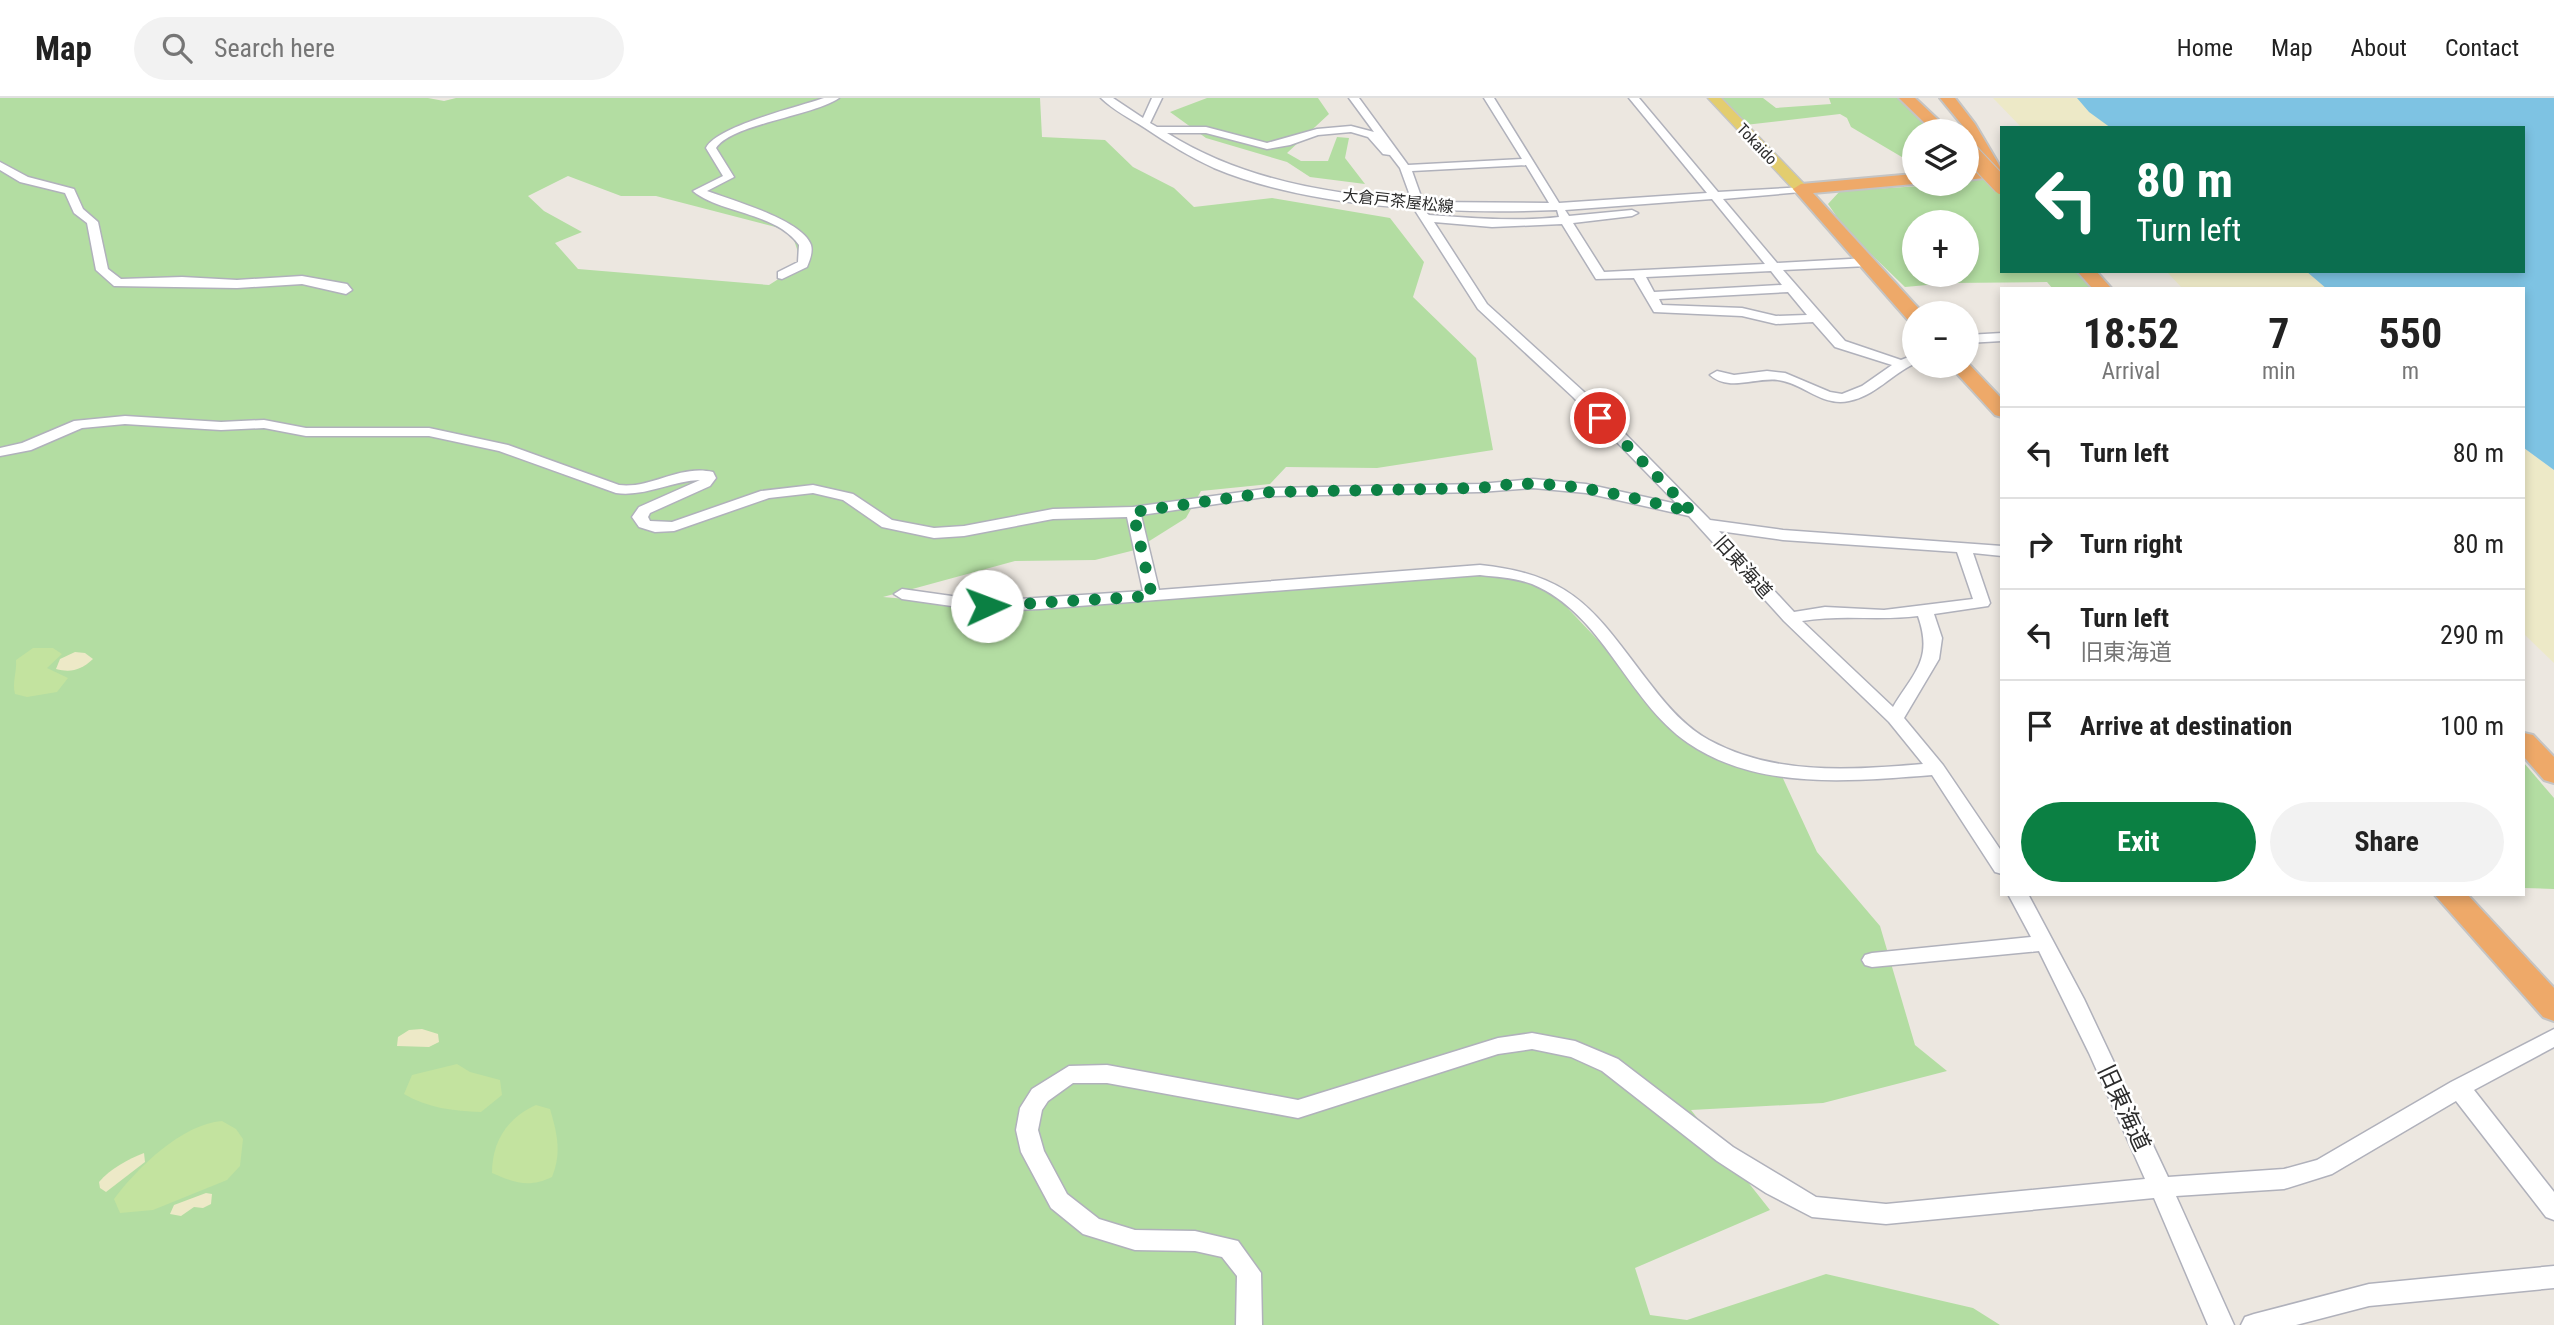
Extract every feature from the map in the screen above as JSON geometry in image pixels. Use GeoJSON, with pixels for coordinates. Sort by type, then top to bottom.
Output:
{"type":"FeatureCollection","features":[{"type":"Feature","properties":{"kind":"highway"},"geometry":{"type":"LineString","coordinates":[[1906,98],[1929,119]]}},
{"type":"Feature","properties":{"kind":"highway"},"geometry":{"type":"LineString","coordinates":[[1923,98],[1940,119]]}},
{"type":"Feature","properties":{"kind":"highway"},"geometry":{"type":"LineString","coordinates":[[1947,98],[1972,131],[2000,179]]}},
{"type":"Feature","properties":{"kind":"highway"},"geometry":{"type":"LineString","coordinates":[[1979,161],[2000,179]]}},
{"type":"Feature","properties":{"kind":"highway"},"geometry":{"type":"LineString","coordinates":[[1979,176],[2000,179]]}},
{"type":"Feature","properties":{"kind":"highway"},"geometry":{"type":"LineString","coordinates":[[1801,189],[1902,180]]}},
{"type":"Feature","properties":{"kind":"highway"},"geometry":{"type":"LineString","coordinates":[[1801,189],[1902,301]]}},
{"type":"Feature","properties":{"kind":"highway"},"geometry":{"type":"LineString","coordinates":[[2088,273],[2102,287]]}},
{"type":"Feature","properties":{"kind":"highway"},"geometry":{"type":"LineString","coordinates":[[2099,273],[2112,287]]}},
{"type":"Feature","properties":{"kind":"highway"},"geometry":{"type":"LineString","coordinates":[[1971,378],[2000,409]]}},
{"type":"Feature","properties":{"kind":"highway"},"geometry":{"type":"LineString","coordinates":[[2525,732],[2554,764]]}},
{"type":"Feature","properties":{"kind":"highway"},"geometry":{"type":"LineString","coordinates":[[2525,742],[2554,774]]}},
{"type":"Feature","properties":{"kind":"highway"},"geometry":{"type":"LineString","coordinates":[[2451,896],[2554,1009]]}},
{"type":"Feature","properties":{"kind":"main road","name":"Tokaido"},"geometry":{"type":"LineString","coordinates":[[1714,98],[1801,189]]}},
{"type":"Feature","properties":{"kind":"street"},"geometry":{"type":"LineString","coordinates":[[782,275],[803,264],[807,251],[803,240],[770,220],[698,191],[729,177],[711,148],[714,142],[739,130],[834,98]]}},
{"type":"Feature","properties":{"kind":"street","name":"大倉戸茶屋松線"},"geometry":{"type":"LineString","coordinates":[[1106,98],[1213,163],[1270,182],[1333,195],[1401,205],[1455,208],[1565,207],[1716,199]]}},
{"type":"Feature","properties":{"kind":"street"},"geometry":{"type":"LineString","coordinates":[[1145,123],[1157,98]]}},
{"type":"Feature","properties":{"kind":"street","name":"旧東海道"},"geometry":{"type":"LineString","coordinates":[[1354,98],[1405,168],[1421,210],[1482,306],[1578,394],[1705,524],[1790,618],[1895,718],[1937,769],[2000,864]]}},
{"type":"Feature","properties":{"kind":"street"},"geometry":{"type":"LineString","coordinates":[[1489,98],[1600,276],[1868,262]]}},
{"type":"Feature","properties":{"kind":"street"},"geometry":{"type":"LineString","coordinates":[[1634,98],[1814,318],[1840,344],[1902,360]]}},
{"type":"Feature","properties":{"kind":"street"},"geometry":{"type":"LineString","coordinates":[[1156,130],[1206,131],[1267,146],[1279,145],[1317,132],[1351,129],[1372,135],[1387,152],[1394,151]]}},
{"type":"Feature","properties":{"kind":"street"},"geometry":{"type":"LineString","coordinates":[[1405,168],[1528,162]]}},
{"type":"Feature","properties":{"kind":"street"},"geometry":{"type":"LineString","coordinates":[[0,165],[11,176],[70,191],[78,211],[92,222],[102,270],[118,283],[182,281],[237,284],[302,280],[346,290]]}},
{"type":"Feature","properties":{"kind":"street"},"geometry":{"type":"LineString","coordinates":[[1421,210],[1492,224],[1561,212],[1801,189]]}},
{"type":"Feature","properties":{"kind":"street"},"geometry":{"type":"LineString","coordinates":[[1638,274],[1658,309],[1742,312],[1776,320],[1814,318]]}},
{"type":"Feature","properties":{"kind":"street"},"geometry":{"type":"LineString","coordinates":[[1651,296],[1790,288]]}},
{"type":"Feature","properties":{"kind":"street"},"geometry":{"type":"LineString","coordinates":[[1979,339],[2000,337]]}},
{"type":"Feature","properties":{"kind":"street"},"geometry":{"type":"LineString","coordinates":[[1717,375],[1729,382],[1783,376],[1840,399],[1853,397],[1902,365]]}},
{"type":"Feature","properties":{"kind":"street"},"geometry":{"type":"LineString","coordinates":[[0,452],[26,447],[79,425],[101,420],[221,426],[264,424],[306,432],[429,432],[503,448],[616,489],[633,491],[684,476],[708,475],[705,483],[644,510],[640,517],[644,524],[655,527],[674,526],[766,494],[813,489],[848,497],[887,524],[909,531],[934,533],[964,531],[1053,514],[1133,512],[1271,492],[1480,488],[1512,482],[1611,492],[1692,512]]}},
{"type":"Feature","properties":{"kind":"street"},"geometry":{"type":"LineString","coordinates":[[1133,512],[1152,596]]}},
{"type":"Feature","properties":{"kind":"street"},"geometry":{"type":"LineString","coordinates":[[1705,524],[1783,535],[2000,551]]}},
{"type":"Feature","properties":{"kind":"street"},"geometry":{"type":"LineString","coordinates":[[1790,618],[1825,612],[1884,615],[1982,603],[1963,548]]}},
{"type":"Feature","properties":{"kind":"street"},"geometry":{"type":"LineString","coordinates":[[902,594],[987,606],[1480,570],[1508,571],[1543,582],[1565,594],[1599,630],[1667,716],[1700,743],[1764,769],[1801,775],[1842,776],[1937,769]]}},
{"type":"Feature","properties":{"kind":"street"},"geometry":{"type":"LineString","coordinates":[[1895,718],[1931,659],[1934,638],[1925,611]]}},
{"type":"Feature","properties":{"kind":"street","name":"旧東海道"},"geometry":{"type":"LineString","coordinates":[[2019,896],[2046,943],[2122,1100],[2221,1325]]}},
{"type":"Feature","properties":{"kind":"street"},"geometry":{"type":"LineString","coordinates":[[1872,960],[2046,943]]}},
{"type":"Feature","properties":{"kind":"street"},"geometry":{"type":"LineString","coordinates":[[1249,1325],[1249,1273],[1229,1248],[1195,1241],[1135,1240],[1091,1227],[1059,1201],[1033,1152],[1027,1130],[1031,1108],[1040,1095],[1069,1075],[1107,1074],[1298,1109],[1432,1065],[1498,1046],[1532,1041],[1575,1049],[1611,1065],[1726,1154],[1812,1207],[1886,1214],[2284,1179],[2323,1167],[2459,1088],[2554,1037]]}},
{"type":"Feature","properties":{"kind":"street"},"geometry":{"type":"LineString","coordinates":[[2459,1088],[2554,1210]]}},
{"type":"Feature","properties":{"kind":"street"},"geometry":{"type":"LineString","coordinates":[[2254,1325],[2369,1295],[2554,1276]]}},
{"type":"Feature","properties":{"kind":"green space"},"geometry":{"type":"Polygon","coordinates":[[[0,98],[428,98],[444,101],[456,98],[1040,98],[1042,137],[1105,140],[1133,167],[1174,188],[1194,207],[1272,198],[1390,218],[1424,262],[1413,297],[1476,358],[1493,450],[1377,468],[1286,467],[1270,484],[1201,491],[1186,518],[1135,550],[1095,560],[1015,561],[883,597],[987,606],[1492,570],[1543,582],[1681,728],[1780,772],[1817,852],[1880,926],[1915,1045],[1947,1071],[1823,1103],[1691,1110],[1770,1210],[1635,1268],[1650,1315],[1687,1320],[1826,1274],[1973,1308],[2000,1325],[0,1325],[0,98]],[[568,176],[528,196],[544,211],[582,232],[555,243],[578,269],[769,285],[802,264],[791,231],[656,196],[621,196],[568,176]]]}},
{"type":"Feature","properties":{"kind":"green space"},"geometry":{"type":"Polygon","coordinates":[[[1207,98],[1318,98],[1329,114],[1287,153],[1301,161],[1328,161],[1337,137],[1349,138],[1345,158],[1365,184],[1310,177],[1287,162],[1206,138],[1170,112],[1207,98]]]}},
{"type":"Feature","properties":{"kind":"green space"},"geometry":{"type":"Polygon","coordinates":[[[1718,98],[1763,98],[1776,108],[1831,104],[1829,98],[1913,98],[1933,119],[1902,119],[1902,157],[1851,127],[1847,118],[1840,114],[1745,125],[1718,98]]]}},
{"type":"Feature","properties":{"kind":"green space"},"geometry":{"type":"Polygon","coordinates":[[[1979,168],[2000,190],[2000,273],[2081,273],[2094,287],[2051,287],[2047,282],[1979,283],[1979,210],[1902,210],[1902,284],[1846,230],[1828,204],[1840,191],[1902,187],[1902,196],[1979,196],[1979,168]]]}},
{"type":"Feature","properties":{"kind":"green space"},"geometry":{"type":"Polygon","coordinates":[[[33,648],[53,648],[62,654],[47,668],[68,678],[57,692],[27,697],[15,694],[16,660],[33,648]]]}},
{"type":"Feature","properties":{"kind":"green space"},"geometry":{"type":"Polygon","coordinates":[[[2525,764],[2554,798],[2554,889],[2525,888],[2525,764]]]}},
{"type":"Feature","properties":{"kind":"green space"},"geometry":{"type":"Polygon","coordinates":[[[457,1064],[470,1072],[500,1080],[502,1095],[481,1112],[441,1108],[404,1094],[412,1075],[457,1064]]]}},
{"type":"Feature","properties":{"kind":"green space"},"geometry":{"type":"Polygon","coordinates":[[[536,1105],[550,1109],[555,1126],[558,1151],[552,1177],[522,1183],[492,1173],[495,1151],[503,1132],[517,1117],[536,1105]]]}},
{"type":"Feature","properties":{"kind":"green space"},"geometry":{"type":"Polygon","coordinates":[[[222,1121],[236,1129],[243,1139],[240,1166],[227,1180],[153,1210],[120,1213],[114,1199],[148,1161],[191,1130],[222,1121]]]}},
{"type":"Feature","properties":{"kind":"sand"},"geometry":{"type":"Polygon","coordinates":[[[1993,98],[2077,98],[2110,126],[2020,126],[1993,98]]]}},
{"type":"Feature","properties":{"kind":"sand"},"geometry":{"type":"Polygon","coordinates":[[[2168,273],[2309,273],[2325,287],[2181,287],[2168,273]]]}},
{"type":"Feature","properties":{"kind":"sand"},"geometry":{"type":"Polygon","coordinates":[[[2525,449],[2554,470],[2554,663],[2525,635],[2525,449]]]}},
{"type":"Feature","properties":{"kind":"sand"},"geometry":{"type":"Polygon","coordinates":[[[75,652],[85,653],[93,659],[76,670],[56,669],[60,659],[75,652]]]}},
{"type":"Feature","properties":{"kind":"sand"},"geometry":{"type":"Polygon","coordinates":[[[422,1029],[438,1034],[439,1042],[429,1047],[397,1046],[398,1037],[409,1030],[422,1029]]]}},
{"type":"Feature","properties":{"kind":"sand"},"geometry":{"type":"Polygon","coordinates":[[[144,1153],[145,1162],[106,1192],[100,1188],[99,1182],[108,1173],[144,1153]]]}},
{"type":"Feature","properties":{"kind":"sand"},"geometry":{"type":"Polygon","coordinates":[[[206,1193],[212,1194],[211,1204],[203,1208],[194,1207],[181,1216],[170,1214],[174,1205],[206,1193]]]}},
{"type":"Feature","properties":{"kind":"water"},"geometry":{"type":"Polygon","coordinates":[[[2077,98],[2554,98],[2554,470],[2525,449],[2525,287],[2325,287],[2308,273],[2525,273],[2525,126],[2108,126],[2089,112],[2077,98]]]}},
{"type":"Feature","properties":{"kind":"route"},"geometry":{"type":"LineString","coordinates":[[987,606],[1152,596],[1133,512],[1271,492],[1480,488],[1512,482],[1611,492],[1692,512],[1600,418]]}}]}
